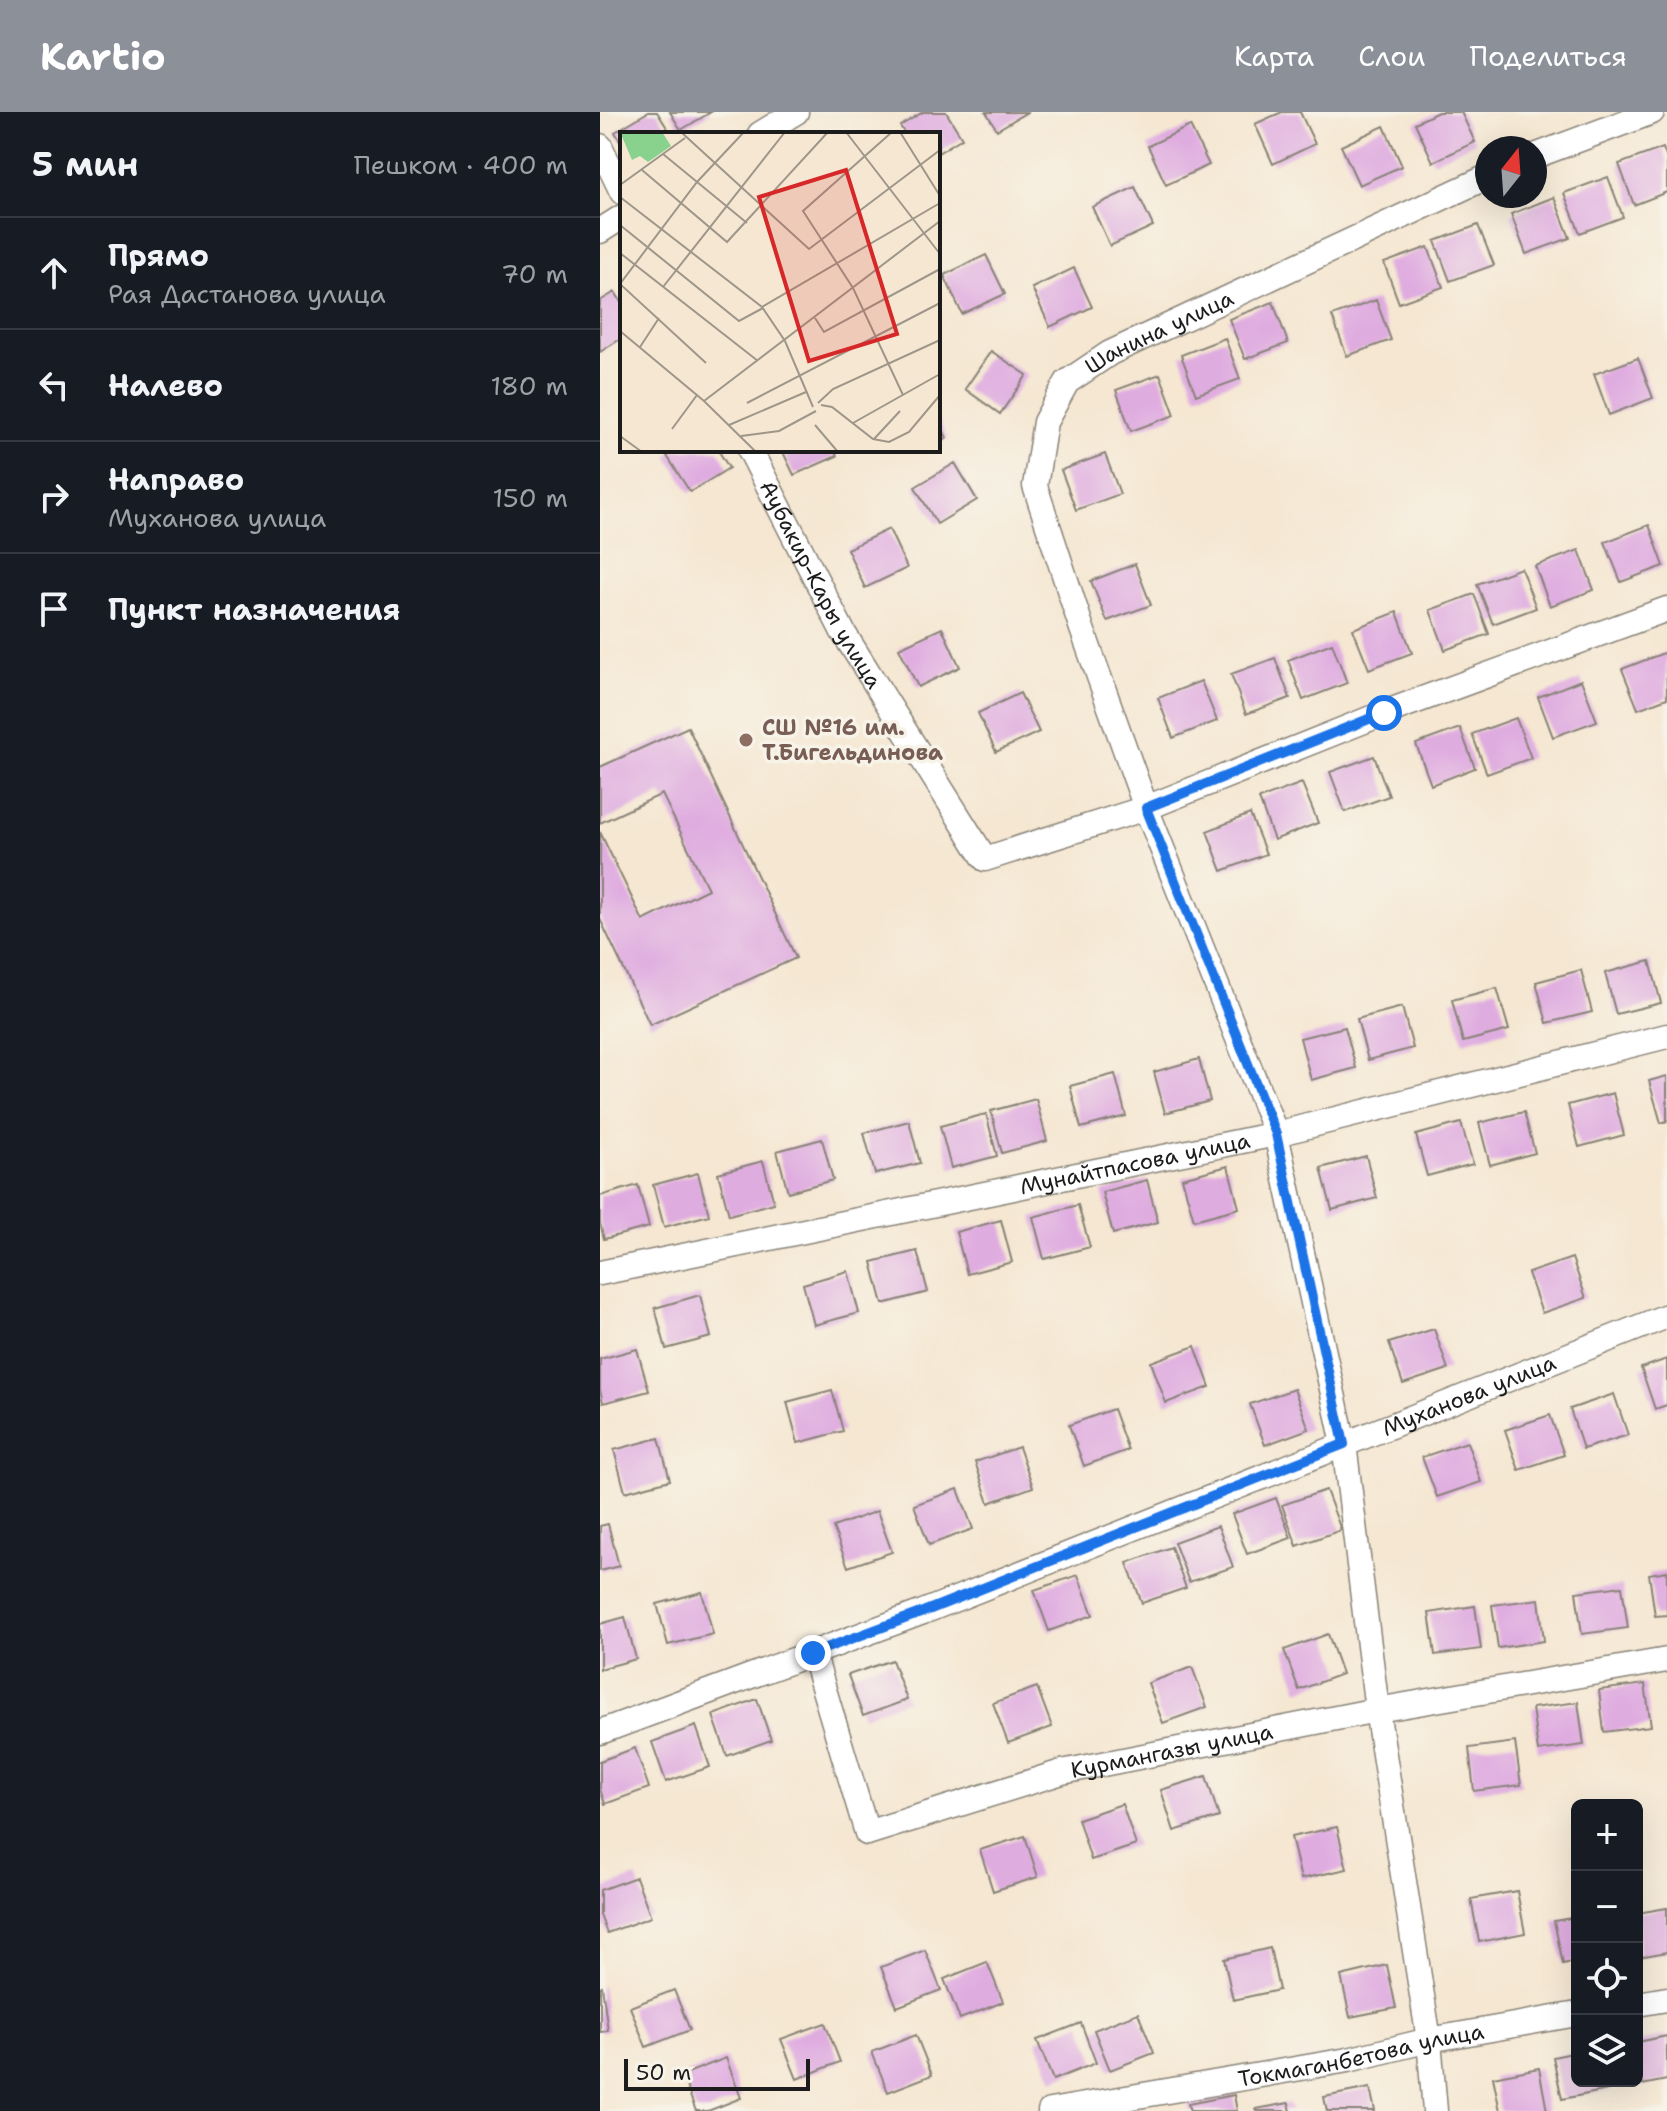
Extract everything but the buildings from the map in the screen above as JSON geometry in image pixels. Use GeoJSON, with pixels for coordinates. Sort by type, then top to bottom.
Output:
{"type":"FeatureCollection","features":[{"type":"Feature","properties":{"kind":"street"},"geometry":{"type":"LineString","coordinates":[[763,132],[796,112]]}},
{"type":"Feature","properties":{"kind":"street"},"geometry":{"type":"LineString","coordinates":[[1547,151],[1652,112]]}},
{"type":"Feature","properties":{"kind":"street"},"geometry":{"type":"LineString","coordinates":[[600,146],[620,188]]}},
{"type":"Feature","properties":{"kind":"street","name":"Шанина улица"},"geometry":{"type":"LineString","coordinates":[[1435,2111],[1429,2040],[1377,1710],[1344,1444],[1276,1134],[1146,808],[1035,486],[1045,422],[1067,382],[1110,353],[1475,183]]}},
{"type":"Feature","properties":{"kind":"street"},"geometry":{"type":"LineString","coordinates":[[600,231],[620,218]]}},
{"type":"Feature","properties":{"kind":"street","name":"Аубакир-Кары улица"},"geometry":{"type":"LineString","coordinates":[[751,452],[843,632],[985,859],[1146,808]]}},
{"type":"Feature","properties":{"kind":"street"},"geometry":{"type":"LineString","coordinates":[[1146,808],[1384,713],[1667,609]]}},
{"type":"Feature","properties":{"kind":"street","name":"Мунайтпасова улица"},"geometry":{"type":"LineString","coordinates":[[600,1273],[1276,1134],[1667,1036]]}},
{"type":"Feature","properties":{"kind":"street","name":"Муханова улица"},"geometry":{"type":"LineString","coordinates":[[600,1732],[923,1612],[1667,1316]]}},
{"type":"Feature","properties":{"kind":"street","name":"Курмангазы улица"},"geometry":{"type":"LineString","coordinates":[[813,1653],[867,1833],[1062,1772],[1377,1710],[1667,1660]]}},
{"type":"Feature","properties":{"kind":"street"},"geometry":{"type":"LineString","coordinates":[[1643,2003],[1667,1999]]}},
{"type":"Feature","properties":{"kind":"street","name":"Токмаганбетова улица"},"geometry":{"type":"LineString","coordinates":[[1050,2111],[1348,2060],[1429,2040],[1571,2015]]}},
{"type":"Feature","properties":{"kind":"place","name":"СШ №16 им. Т.Бигельдинова"},"geometry":{"type":"Point","coordinates":[746,740]}},
{"type":"Feature","properties":{"kind":"route"},"geometry":{"type":"LineString","coordinates":[[813,1653],[1344,1444],[1276,1134],[1146,808],[1384,713]]}}]}
